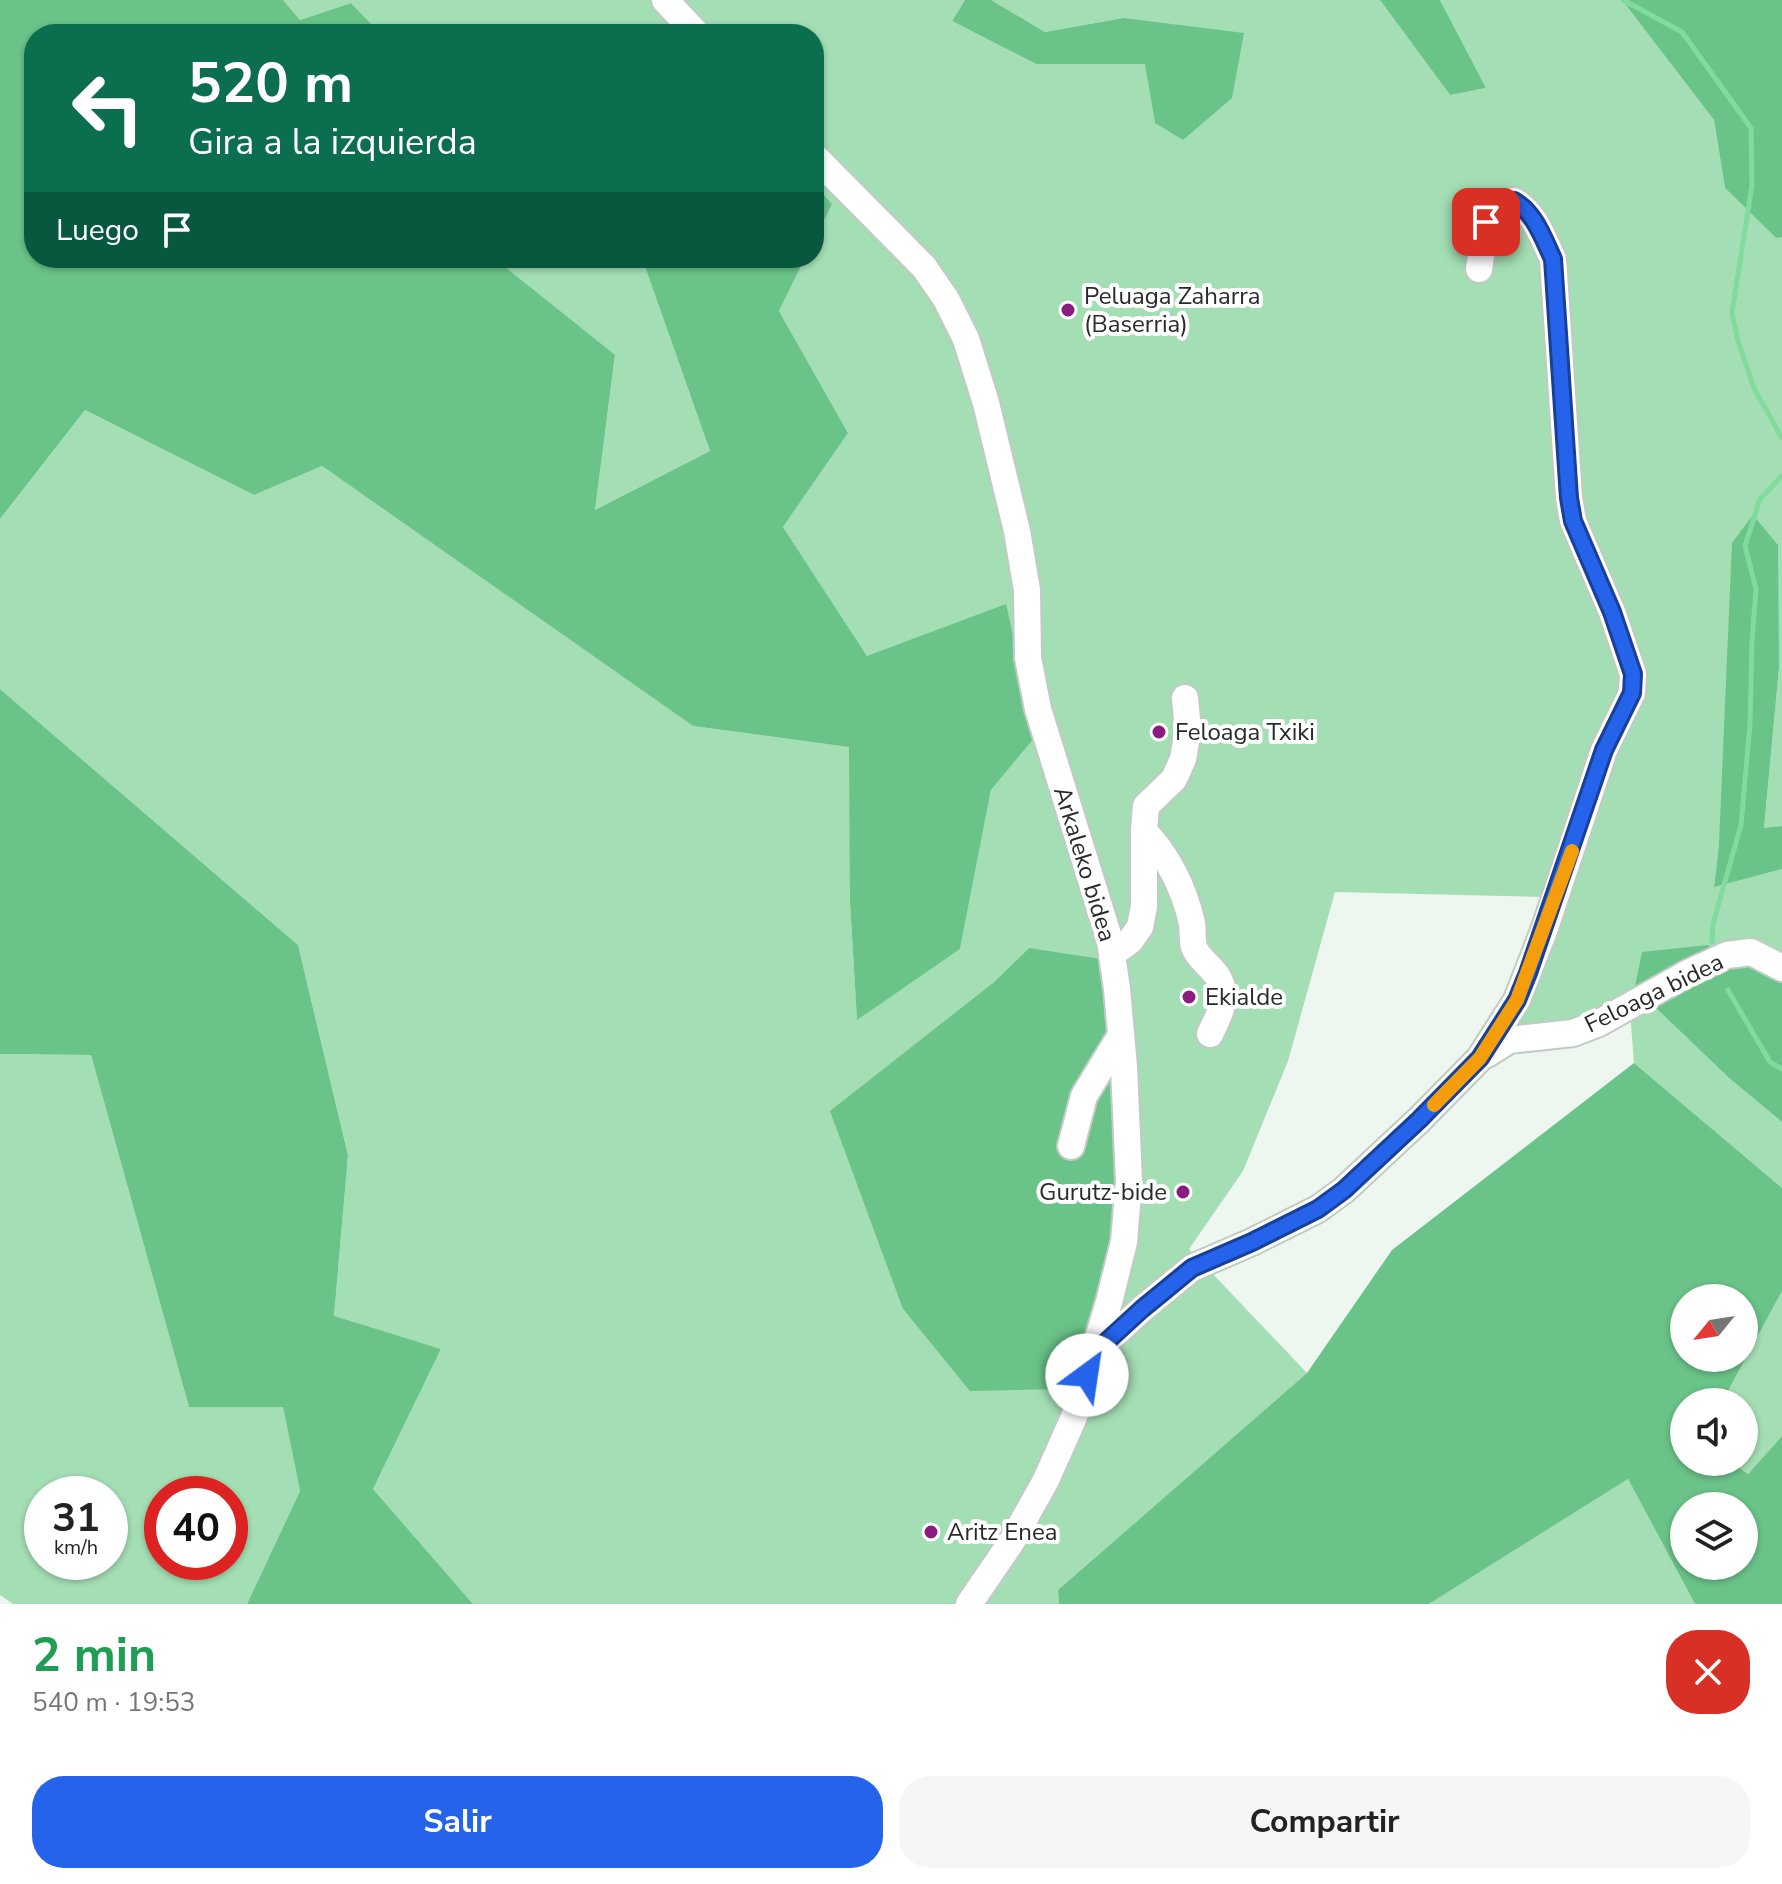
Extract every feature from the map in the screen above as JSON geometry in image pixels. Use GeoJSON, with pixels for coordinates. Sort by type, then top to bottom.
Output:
{"type":"FeatureCollection","features":[{"type":"Feature","properties":{"kind":"street"},"geometry":{"type":"LineString","coordinates":[[665,0],[688,24]]}},
{"type":"Feature","properties":{"kind":"street","name":"Arkaleko bidea"},"geometry":{"type":"LineString","coordinates":[[824,166],[924,267],[946,299],[966,339],[986,403],[1017,531],[1027,590],[1028,658],[1038,709],[1110,941],[1121,1035],[1129,1181],[1124,1242],[1074,1417],[1046,1480],[1012,1541],[969,1604]]}},
{"type":"Feature","properties":{"kind":"street"},"geometry":{"type":"LineString","coordinates":[[1094,1353],[1192,1268],[1318,1209],[1344,1190],[1480,1058],[1517,1000],[1570,856],[1600,762],[1632,693],[1633,674],[1608,600],[1573,521],[1553,259],[1525,207],[1514,201],[1491,211],[1486,222],[1479,269]]}},
{"type":"Feature","properties":{"kind":"street"},"geometry":{"type":"LineString","coordinates":[[1112,954],[1130,941],[1140,927],[1144,906],[1146,806],[1174,779],[1183,759],[1188,730],[1185,698]]}},
{"type":"Feature","properties":{"kind":"street"},"geometry":{"type":"LineString","coordinates":[[1144,831],[1175,874],[1187,903],[1194,948],[1215,971],[1223,993],[1221,1012],[1210,1034]]}},
{"type":"Feature","properties":{"kind":"street","name":"Feloaga bidea"},"geometry":{"type":"LineString","coordinates":[[1480,1058],[1509,1040],[1573,1033],[1599,1023],[1688,973],[1727,955],[1751,952],[1782,968]]}},
{"type":"Feature","properties":{"kind":"street"},"geometry":{"type":"LineString","coordinates":[[1071,1146],[1084,1096],[1121,1035]]}},
{"type":"Feature","properties":{"kind":"green space"},"geometry":{"type":"Polygon","coordinates":[[[0,0],[283,0],[300,20],[351,3],[371,24],[24,24],[24,268],[506,268],[615,355],[595,510],[710,451],[646,268],[800,268],[779,311],[848,433],[783,527],[867,656],[1006,604],[1036,736],[991,790],[960,949],[857,1020],[850,902],[849,747],[693,726],[322,466],[254,495],[85,410],[0,519],[0,0]]]}},
{"type":"Feature","properties":{"kind":"green space"},"geometry":{"type":"Polygon","coordinates":[[[283,0],[965,0],[952,21],[1036,64],[1146,64],[1123,18],[1045,32],[991,0],[1380,0],[1450,95],[1486,88],[1440,0],[1622,0],[1714,120],[1725,188],[1776,238],[1782,237],[1782,826],[1764,829],[1779,668],[1719,844],[1714,886],[1782,869],[1782,982],[1708,945],[1631,1010],[1657,1009],[1729,1078],[1782,1122],[1782,1188],[1634,1063],[1630,1011],[1493,1046],[1545,897],[1335,892],[1288,1061],[1243,1171],[1189,1249],[1307,1373],[1058,1590],[1059,1604],[473,1604],[373,1489],[441,1349],[334,1317],[348,1154],[298,945],[0,689],[0,519],[85,410],[254,495],[322,466],[693,726],[850,747],[850,902],[857,1019],[960,949],[991,790],[1036,736],[867,656],[783,527],[848,433],[779,311],[800,268],[824,268],[824,220],[832,204],[824,195],[824,24],[371,24],[351,3],[300,20],[283,0]],[[1146,65],[1155,123],[1183,139],[1146,65]],[[1029,948],[993,983],[903,1309],[970,1390],[1069,1389],[1029,948]]]}},
{"type":"Feature","properties":{"kind":"green space"},"geometry":{"type":"Polygon","coordinates":[[[965,0],[991,0],[1045,32],[1123,18],[1244,33],[1232,98],[1183,140],[1155,123],[1145,64],[1036,64],[952,21],[965,0]]]}},
{"type":"Feature","properties":{"kind":"green space"},"geometry":{"type":"Polygon","coordinates":[[[1380,0],[1440,0],[1486,88],[1450,95],[1380,0]]]}},
{"type":"Feature","properties":{"kind":"green space"},"geometry":{"type":"Polygon","coordinates":[[[1622,0],[1782,0],[1782,237],[1776,238],[1725,188],[1714,120],[1622,0]]]}},
{"type":"Feature","properties":{"kind":"green space"},"geometry":{"type":"Polygon","coordinates":[[[824,195],[832,204],[824,220],[824,195]]]}},
{"type":"Feature","properties":{"kind":"green space"},"geometry":{"type":"Polygon","coordinates":[[[506,268],[646,268],[710,451],[595,510],[615,356],[506,268]]]}},
{"type":"Feature","properties":{"kind":"green space"},"geometry":{"type":"Polygon","coordinates":[[[1753,515],[1778,545],[1779,668],[1764,828],[1782,826],[1782,869],[1714,887],[1719,844],[1732,543],[1753,515]]]}},
{"type":"Feature","properties":{"kind":"green space"},"geometry":{"type":"Polygon","coordinates":[[[0,689],[298,945],[348,1155],[334,1316],[441,1349],[373,1489],[473,1604],[247,1604],[300,1491],[283,1407],[189,1407],[91,1055],[0,1054],[0,689]]]}},
{"type":"Feature","properties":{"kind":"green space"},"geometry":{"type":"Polygon","coordinates":[[[1708,945],[1782,982],[1782,1122],[1729,1078],[1657,1009],[1630,1011],[1642,952],[1708,945]]]}},
{"type":"Feature","properties":{"kind":"green space"},"geometry":{"type":"Polygon","coordinates":[[[1029,948],[1101,959],[1115,1075],[1122,1264],[1069,1389],[970,1391],[903,1309],[830,1111],[993,983],[1029,948]]]}},
{"type":"Feature","properties":{"kind":"green space"},"geometry":{"type":"Polygon","coordinates":[[[0,1054],[91,1055],[189,1407],[283,1407],[300,1491],[247,1604],[13,1604],[0,1595],[0,1054]]]}},
{"type":"Feature","properties":{"kind":"green space"},"geometry":{"type":"Polygon","coordinates":[[[1634,1063],[1782,1188],[1782,1291],[1758,1335],[1758,1284],[1670,1284],[1670,1372],[1738,1372],[1730,1388],[1670,1388],[1670,1476],[1758,1476],[1758,1463],[1782,1436],[1782,1604],[1695,1604],[1682,1580],[1758,1580],[1758,1492],[1670,1492],[1670,1557],[1628,1479],[1429,1604],[1059,1604],[1058,1590],[1307,1373],[1392,1250],[1634,1063]]]}},
{"type":"Feature","properties":{"kind":"green space"},"geometry":{"type":"Polygon","coordinates":[[[1782,1291],[1782,1436],[1758,1463],[1758,1388],[1730,1388],[1738,1372],[1758,1372],[1758,1335],[1782,1291]]]}},
{"type":"Feature","properties":{"kind":"green space"},"geometry":{"type":"Polygon","coordinates":[[[1628,1479],[1670,1557],[1670,1580],[1682,1580],[1695,1604],[1429,1604],[1628,1479]]]}},
{"type":"Feature","properties":{"kind":"waterway"},"geometry":{"type":"LineString","coordinates":[[1623,0],[1682,32],[1751,128],[1752,185],[1732,313],[1754,388],[1782,438]]}},
{"type":"Feature","properties":{"kind":"waterway"},"geometry":{"type":"LineString","coordinates":[[1712,942],[1713,924],[1741,825],[1750,724],[1756,589],[1745,546],[1760,499],[1782,476]]}},
{"type":"Feature","properties":{"kind":"waterway"},"geometry":{"type":"LineString","coordinates":[[1728,990],[1770,1062],[1782,1069]]}},
{"type":"Feature","properties":{"kind":"slow traffic"},"geometry":{"type":"LineString","coordinates":[[1434,1105],[1480,1058],[1517,1000],[1572,851]]}},
{"type":"Feature","properties":{"kind":"place","name":"Peluaga Zaharra (Baserria)"},"geometry":{"type":"Point","coordinates":[1068,310]}},
{"type":"Feature","properties":{"kind":"place","name":"Feloaga Txiki"},"geometry":{"type":"Point","coordinates":[1159,732]}},
{"type":"Feature","properties":{"kind":"place","name":"Ekialde"},"geometry":{"type":"Point","coordinates":[1189,997]}},
{"type":"Feature","properties":{"kind":"place","name":"Gurutz-bide"},"geometry":{"type":"Point","coordinates":[1183,1192]}},
{"type":"Feature","properties":{"kind":"place","name":"Aritz Enea"},"geometry":{"type":"Point","coordinates":[931,1532]}},
{"type":"Feature","properties":{"kind":"route"},"geometry":{"type":"LineString","coordinates":[[1087,1375],[1094,1353],[1165,1288],[1192,1268],[1318,1209],[1344,1190],[1480,1058],[1517,1000],[1545,928],[1604,750],[1632,693],[1633,674],[1612,612],[1573,521],[1553,259],[1525,207],[1514,201],[1502,205],[1491,211],[1486,222]]}}]}
